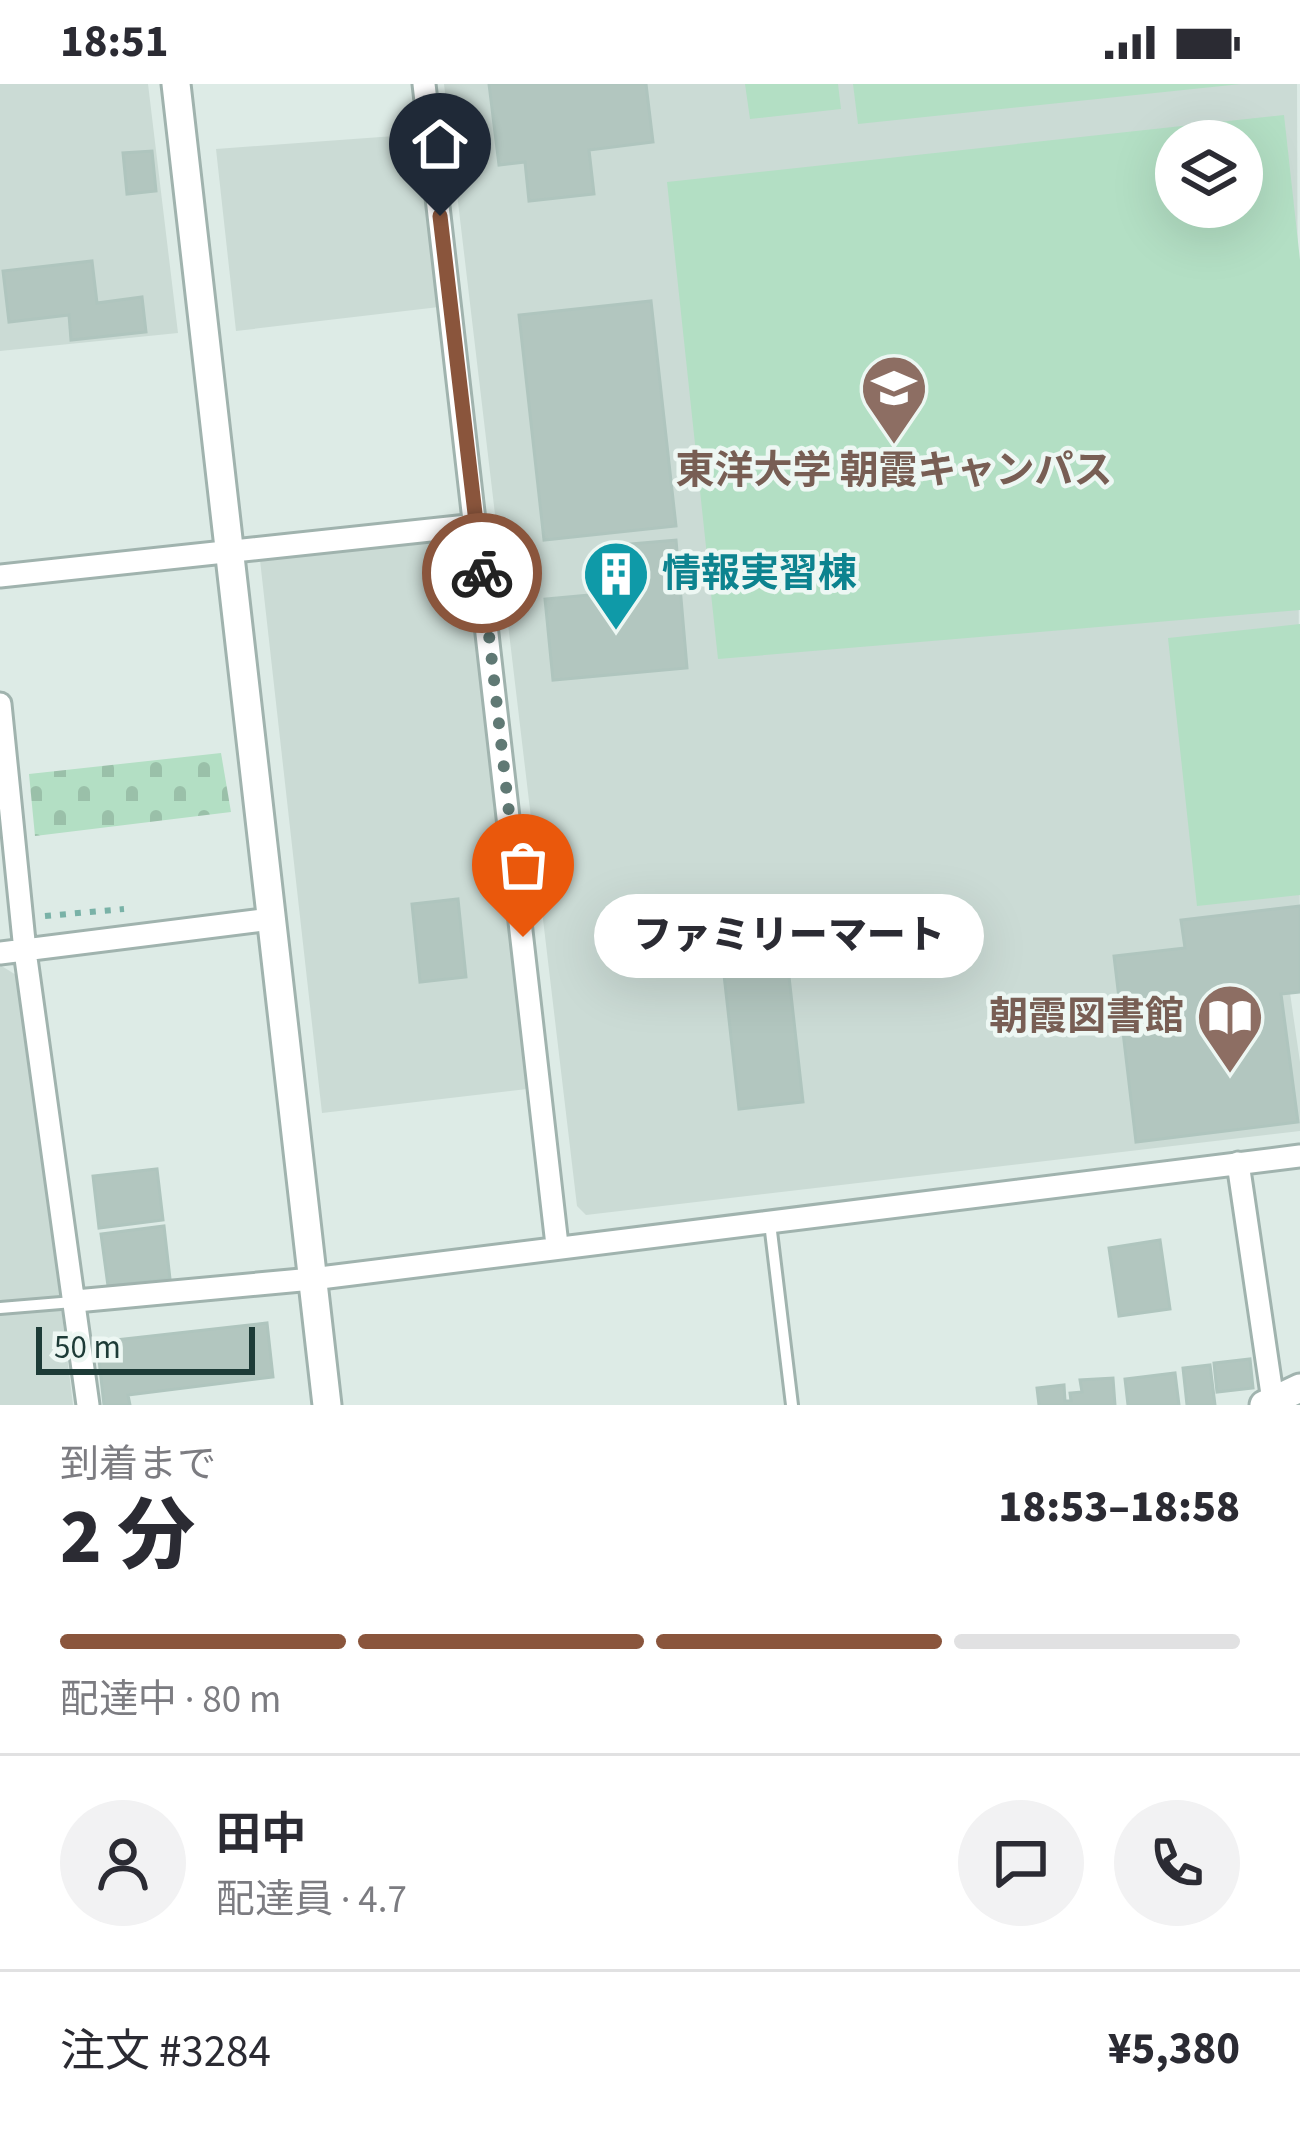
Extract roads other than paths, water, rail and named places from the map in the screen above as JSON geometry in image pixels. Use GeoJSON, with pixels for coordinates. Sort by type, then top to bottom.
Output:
{"type":"FeatureCollection","features":[{"type":"Feature","properties":{"kind":"street"},"geometry":{"type":"LineString","coordinates":[[176,84],[327,1405]]}},
{"type":"Feature","properties":{"kind":"street"},"geometry":{"type":"LineString","coordinates":[[424,84],[557,1245]]}},
{"type":"Feature","properties":{"kind":"street"},"geometry":{"type":"LineString","coordinates":[[0,577],[477,525]]}},
{"type":"Feature","properties":{"kind":"street"},"geometry":{"type":"LineString","coordinates":[[0,704],[25,951],[88,1405]]}},
{"type":"Feature","properties":{"kind":"street"},"geometry":{"type":"LineString","coordinates":[[0,953],[271,919]]}},
{"type":"Feature","properties":{"kind":"street"},"geometry":{"type":"LineString","coordinates":[[76,1301],[312,1279],[1300,1156]]}},
{"type":"Feature","properties":{"kind":"street"},"geometry":{"type":"LineString","coordinates":[[1238,1163],[1268,1403],[1300,1388]]}},
{"type":"Feature","properties":{"kind":"lane"},"geometry":{"type":"LineString","coordinates":[[770,1220],[792,1405]]}},
{"type":"Feature","properties":{"kind":"lane"},"geometry":{"type":"LineString","coordinates":[[0,1308],[76,1301]]}},
{"type":"Feature","properties":{"kind":"place","name":"東洋大学 朝霞キャンパス"},"geometry":{"type":"Point","coordinates":[894,447]}},
{"type":"Feature","properties":{"kind":"place","name":"情報実習棟"},"geometry":{"type":"Point","coordinates":[616,633]}},
{"type":"Feature","properties":{"kind":"place","name":"ファミリーマート"},"geometry":{"type":"Point","coordinates":[523,937]}},
{"type":"Feature","properties":{"kind":"place","name":"朝霞図書館"},"geometry":{"type":"Point","coordinates":[1230,1076]}}]}
